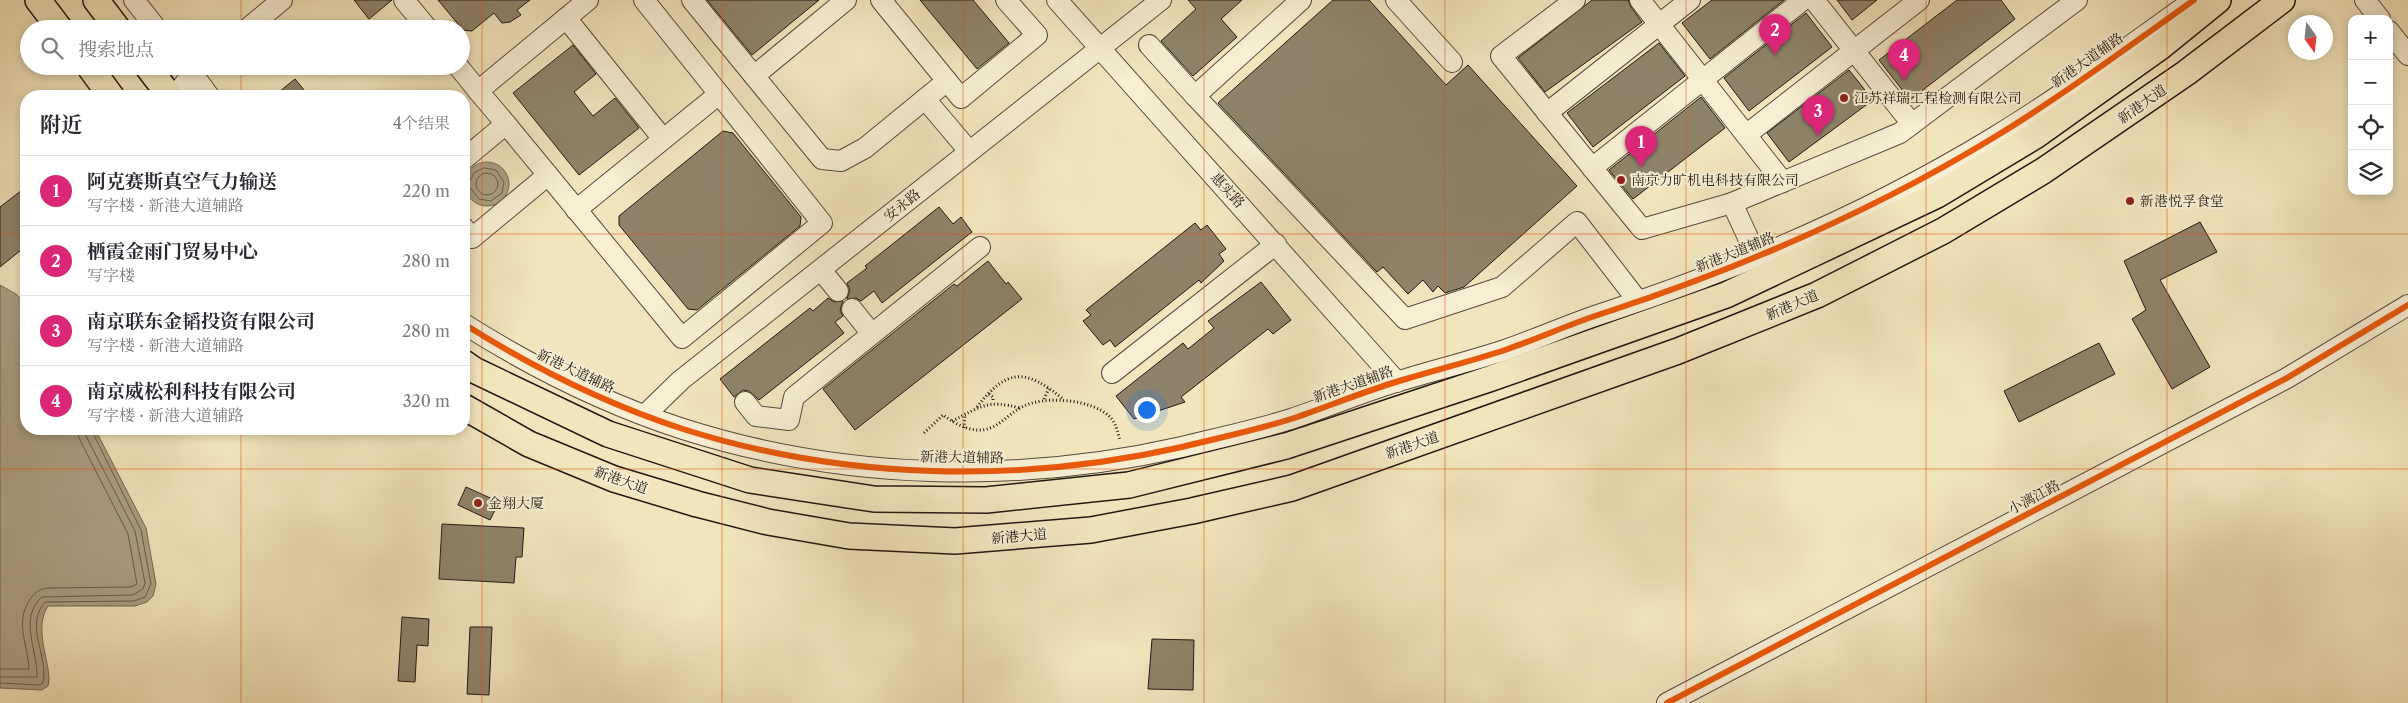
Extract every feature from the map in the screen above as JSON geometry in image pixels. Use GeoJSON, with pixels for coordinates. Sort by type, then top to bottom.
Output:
{"type":"FeatureCollection","features":[{"type":"Feature","properties":{"kind":"main road"},"geometry":{"type":"LineString","coordinates":[[38,0],[53,20]]}},
{"type":"Feature","properties":{"kind":"main road"},"geometry":{"type":"LineString","coordinates":[[96,0],[111,20]]}},
{"type":"Feature","properties":{"kind":"main road"},"geometry":{"type":"LineString","coordinates":[[470,367],[608,434],[750,480],[874,499],[986,500],[1129,485],[1286,446],[1488,379],[1726,295],[1937,196],[2035,136],[2160,47],[2218,0]]}},
{"type":"Feature","properties":{"kind":"main road","name":"新港大道"},"geometry":{"type":"LineString","coordinates":[[470,410],[529,444],[614,479],[697,504],[768,522],[849,536],[955,541],[1090,530],[1292,488],[1678,351],[1817,295],[1943,231],[2043,172],[2186,73],[2282,0]]}},
{"type":"Feature","properties":{"kind":"main road"},"geometry":{"type":"LineString","coordinates":[[96,75],[107,90]]}},
{"type":"Feature","properties":{"kind":"main road"},"geometry":{"type":"LineString","coordinates":[[154,75],[165,90]]}},
{"type":"Feature","properties":{"kind":"street"},"geometry":{"type":"LineString","coordinates":[[134,0],[150,20]]}},
{"type":"Feature","properties":{"kind":"street"},"geometry":{"type":"LineString","coordinates":[[258,20],[282,0]]}},
{"type":"Feature","properties":{"kind":"street"},"geometry":{"type":"LineString","coordinates":[[404,0],[421,20]]}},
{"type":"Feature","properties":{"kind":"street"},"geometry":{"type":"LineString","coordinates":[[478,91],[588,0]]}},
{"type":"Feature","properties":{"kind":"street"},"geometry":{"type":"LineString","coordinates":[[465,75],[682,338],[822,223],[644,0]]}},
{"type":"Feature","properties":{"kind":"street"},"geometry":{"type":"LineString","coordinates":[[692,0],[822,159],[841,161],[865,148],[947,81]]}},
{"type":"Feature","properties":{"kind":"street"},"geometry":{"type":"LineString","coordinates":[[754,76],[846,0]]}},
{"type":"Feature","properties":{"kind":"street"},"geometry":{"type":"LineString","coordinates":[[881,0],[961,98],[1037,35],[1006,0]]}},
{"type":"Feature","properties":{"kind":"street","name":"惠实路"},"geometry":{"type":"LineString","coordinates":[[1057,0],[1397,382]]}},
{"type":"Feature","properties":{"kind":"street","name":"安永路"},"geometry":{"type":"LineString","coordinates":[[646,414],[681,380],[1161,0]]}},
{"type":"Feature","properties":{"kind":"street"},"geometry":{"type":"LineString","coordinates":[[1195,96],[1301,0]]}},
{"type":"Feature","properties":{"kind":"street"},"geometry":{"type":"LineString","coordinates":[[1396,0],[1452,62]]}},
{"type":"Feature","properties":{"kind":"street"},"geometry":{"type":"LineString","coordinates":[[1575,0],[1501,56],[1642,229],[1732,203],[1900,133],[2077,0]]}},
{"type":"Feature","properties":{"kind":"street"},"geometry":{"type":"LineString","coordinates":[[1640,0],[1783,182]]}},
{"type":"Feature","properties":{"kind":"street"},"geometry":{"type":"LineString","coordinates":[[1547,113],[1690,0]]}},
{"type":"Feature","properties":{"kind":"street"},"geometry":{"type":"LineString","coordinates":[[1592,168],[1803,0]]}},
{"type":"Feature","properties":{"kind":"street"},"geometry":{"type":"LineString","coordinates":[[1814,0],[1912,124]]}},
{"type":"Feature","properties":{"kind":"street"},"geometry":{"type":"LineString","coordinates":[[1746,135],[1919,0]]}},
{"type":"Feature","properties":{"kind":"street","name":"新港大道辅路"},"geometry":{"type":"LineString","coordinates":[[470,328],[515,356],[606,400],[681,428],[761,450],[854,464],[960,473],[1063,468],[1178,448],[1288,420],[1397,382],[1504,350],[1720,273],[1814,232],[1903,188],[1991,139],[2072,87],[2194,0]]}},
{"type":"Feature","properties":{"kind":"street"},"geometry":{"type":"LineString","coordinates":[[2365,0],[2377,15]]}},
{"type":"Feature","properties":{"kind":"street"},"geometry":{"type":"LineString","coordinates":[[566,18],[663,139]]}},
{"type":"Feature","properties":{"kind":"street"},"geometry":{"type":"LineString","coordinates":[[2393,36],[2408,55]]}},
{"type":"Feature","properties":{"kind":"street"},"geometry":{"type":"LineString","coordinates":[[1149,45],[1405,320],[1502,287],[1577,222],[1638,301]]}},
{"type":"Feature","properties":{"kind":"street"},"geometry":{"type":"LineString","coordinates":[[179,90],[189,75]]}},
{"type":"Feature","properties":{"kind":"street"},"geometry":{"type":"LineString","coordinates":[[198,75],[206,90]]}},
{"type":"Feature","properties":{"kind":"street"},"geometry":{"type":"LineString","coordinates":[[576,210],[719,94]]}},
{"type":"Feature","properties":{"kind":"street"},"geometry":{"type":"LineString","coordinates":[[925,99],[969,151]]}},
{"type":"Feature","properties":{"kind":"street"},"geometry":{"type":"LineString","coordinates":[[470,154],[506,124]]}},
{"type":"Feature","properties":{"kind":"street"},"geometry":{"type":"LineString","coordinates":[[470,236],[472,238],[548,175]]}},
{"type":"Feature","properties":{"kind":"street"},"geometry":{"type":"LineString","coordinates":[[1732,203],[1757,257]]}},
{"type":"Feature","properties":{"kind":"street"},"geometry":{"type":"LineString","coordinates":[[1112,373],[1276,244]]}},
{"type":"Feature","properties":{"kind":"street"},"geometry":{"type":"LineString","coordinates":[[744,402],[756,416],[789,420],[794,397],[980,247]]}},
{"type":"Feature","properties":{"kind":"street"},"geometry":{"type":"LineString","coordinates":[[821,270],[838,291]]}},
{"type":"Feature","properties":{"kind":"street","name":"小漓江路"},"geometry":{"type":"LineString","coordinates":[[1667,703],[2287,378],[2408,305]]}},
{"type":"Feature","properties":{"kind":"street"},"geometry":{"type":"LineString","coordinates":[[852,309],[872,334]]}},
{"type":"Feature","properties":{"kind":"path"},"geometry":{"type":"LineString","coordinates":[[952,421],[977,407],[989,394],[1008,379],[1024,376],[1049,388],[1063,400]]}},
{"type":"Feature","properties":{"kind":"path"},"geometry":{"type":"LineString","coordinates":[[1044,399],[1049,388]]}},
{"type":"Feature","properties":{"kind":"path"},"geometry":{"type":"LineString","coordinates":[[989,394],[993,397],[993,402]]}},
{"type":"Feature","properties":{"kind":"path"},"geometry":{"type":"LineString","coordinates":[[924,433],[943,415],[964,428],[982,430],[999,424],[1020,408],[1044,399],[1063,400],[1099,408],[1111,418],[1120,442]]}},
{"type":"Feature","properties":{"kind":"path"},"geometry":{"type":"LineString","coordinates":[[977,407],[993,402],[1020,408]]}},
{"type":"Feature","properties":{"kind":"path"},"geometry":{"type":"LineString","coordinates":[[964,428],[965,415]]}},
{"type":"Feature","properties":{"kind":"water"},"geometry":{"type":"Polygon","coordinates":[[[487,162],[499,166],[505,172],[509,184],[505,196],[495,204],[487,206],[479,204],[470,197],[470,171],[479,164],[487,162]]]}},
{"type":"Feature","properties":{"kind":"water"},"geometry":{"type":"Polygon","coordinates":[[[0,285],[20,298],[20,435],[98,435],[146,528],[156,584],[153,596],[147,602],[135,606],[48,606],[44,614],[42,632],[49,679],[48,686],[42,690],[0,688],[0,285]]]}},
{"type":"Feature","properties":{"kind":"building"},"geometry":{"type":"Polygon","coordinates":[[[354,0],[392,0],[369,19],[354,0]]]}},
{"type":"Feature","properties":{"kind":"building"},"geometry":{"type":"Polygon","coordinates":[[[438,0],[530,0],[517,10],[521,15],[510,22],[502,23],[494,13],[472,31],[470,31],[470,20],[455,20],[438,0]]]}},
{"type":"Feature","properties":{"kind":"building"},"geometry":{"type":"Polygon","coordinates":[[[707,0],[819,0],[752,55],[707,0]]]}},
{"type":"Feature","properties":{"kind":"building"},"geometry":{"type":"Polygon","coordinates":[[[920,0],[973,0],[1009,43],[977,69],[920,0]]]}},
{"type":"Feature","properties":{"kind":"building"},"geometry":{"type":"Polygon","coordinates":[[[1188,0],[1242,0],[1221,19],[1237,37],[1193,76],[1161,41],[1196,9],[1188,0]]]}},
{"type":"Feature","properties":{"kind":"building"},"geometry":{"type":"Polygon","coordinates":[[[1333,0],[1369,0],[1446,85],[1468,65],[1577,186],[1464,287],[1445,293],[1438,286],[1433,292],[1423,280],[1408,294],[1383,267],[1377,272],[1218,103],[1333,0]]]}},
{"type":"Feature","properties":{"kind":"building"},"geometry":{"type":"Polygon","coordinates":[[[1592,0],[1628,0],[1642,22],[1545,92],[1518,58],[1592,0]]]}},
{"type":"Feature","properties":{"kind":"building"},"geometry":{"type":"Polygon","coordinates":[[[1712,0],[1784,0],[1710,59],[1682,23],[1712,0]]]}},
{"type":"Feature","properties":{"kind":"building"},"geometry":{"type":"Polygon","coordinates":[[[1837,0],[1877,0],[1852,20],[1837,0]]]}},
{"type":"Feature","properties":{"kind":"building"},"geometry":{"type":"Polygon","coordinates":[[[1957,0],[2001,0],[2015,19],[1910,100],[1879,60],[1957,0]]]}},
{"type":"Feature","properties":{"kind":"building"},"geometry":{"type":"Polygon","coordinates":[[[1806,13],[1832,47],[1749,111],[1724,78],[1806,13]]]}},
{"type":"Feature","properties":{"kind":"building"},"geometry":{"type":"Polygon","coordinates":[[[1659,43],[1685,76],[1593,147],[1567,113],[1659,43]]]}},
{"type":"Feature","properties":{"kind":"building"},"geometry":{"type":"Polygon","coordinates":[[[573,45],[596,74],[574,92],[593,116],[615,98],[639,128],[579,175],[513,93],[573,45]]]}},
{"type":"Feature","properties":{"kind":"building"},"geometry":{"type":"Polygon","coordinates":[[[1849,70],[1873,100],[1789,162],[1767,133],[1849,70]]]}},
{"type":"Feature","properties":{"kind":"building"},"geometry":{"type":"Polygon","coordinates":[[[295,79],[304,90],[281,90],[295,79]]]}},
{"type":"Feature","properties":{"kind":"building"},"geometry":{"type":"Polygon","coordinates":[[[1701,97],[1725,128],[1633,199],[1609,170],[1701,97]]]}},
{"type":"Feature","properties":{"kind":"building"},"geometry":{"type":"Polygon","coordinates":[[[723,131],[733,133],[801,217],[800,226],[697,310],[688,309],[619,225],[619,216],[723,131]]]}},
{"type":"Feature","properties":{"kind":"building"},"geometry":{"type":"Polygon","coordinates":[[[20,192],[20,251],[0,267],[0,207],[20,192]]]}},
{"type":"Feature","properties":{"kind":"building"},"geometry":{"type":"Polygon","coordinates":[[[939,207],[953,224],[961,217],[972,232],[882,303],[874,291],[861,301],[856,298],[847,299],[850,290],[847,283],[867,268],[865,266],[939,207]]]}},
{"type":"Feature","properties":{"kind":"building"},"geometry":{"type":"Polygon","coordinates":[[[2200,222],[2217,252],[2160,280],[2210,367],[2172,389],[2132,319],[2146,310],[2124,261],[2200,222]]]}},
{"type":"Feature","properties":{"kind":"building"},"geometry":{"type":"Polygon","coordinates":[[[1195,223],[1201,230],[1207,225],[1226,249],[1219,254],[1224,261],[1201,283],[1199,280],[1115,347],[1110,340],[1103,345],[1083,321],[1091,315],[1086,310],[1195,223]]]}},
{"type":"Feature","properties":{"kind":"building"},"geometry":{"type":"Polygon","coordinates":[[[988,261],[1006,284],[1008,282],[1022,299],[855,430],[823,389],[954,284],[957,286],[988,261]]]}},
{"type":"Feature","properties":{"kind":"building"},"geometry":{"type":"Polygon","coordinates":[[[1261,282],[1291,320],[1273,334],[1268,329],[1181,397],[1185,402],[1134,419],[1116,396],[1183,343],[1188,349],[1214,328],[1208,321],[1261,282]]]}},
{"type":"Feature","properties":{"kind":"building"},"geometry":{"type":"Polygon","coordinates":[[[828,298],[834,302],[843,301],[840,310],[843,316],[835,322],[844,333],[759,400],[749,391],[743,390],[734,397],[720,379],[810,308],[813,311],[828,298]]]}},
{"type":"Feature","properties":{"kind":"building"},"geometry":{"type":"Polygon","coordinates":[[[2099,343],[2115,374],[2019,422],[2004,391],[2099,343]]]}},
{"type":"Feature","properties":{"kind":"building","name":"金翔大厦"},"geometry":{"type":"Polygon","coordinates":[[[466,487],[499,502],[490,520],[458,505],[466,487]]]}},
{"type":"Feature","properties":{"kind":"building"},"geometry":{"type":"Polygon","coordinates":[[[442,524],[524,528],[522,557],[516,557],[514,583],[439,579],[442,524]]]}},
{"type":"Feature","properties":{"kind":"building"},"geometry":{"type":"Polygon","coordinates":[[[402,617],[429,619],[428,646],[417,645],[415,682],[398,681],[402,617]]]}},
{"type":"Feature","properties":{"kind":"building"},"geometry":{"type":"Polygon","coordinates":[[[470,627],[492,627],[489,695],[467,694],[470,627]]]}},
{"type":"Feature","properties":{"kind":"building"},"geometry":{"type":"Polygon","coordinates":[[[1152,639],[1194,640],[1193,690],[1148,689],[1152,639]]]}},
{"type":"Feature","properties":{"kind":"cycle path"},"geometry":{"type":"LineString","coordinates":[[470,328],[543,370],[598,396],[654,419],[744,446],[806,459],[868,467],[931,471],[995,471],[1058,467],[1120,459],[1182,447],[1291,419],[1391,383],[1505,350],[1583,320],[1709,276],[1758,256],[1854,213],[1948,165],[2019,122],[2070,88],[2194,0]]}},
{"type":"Feature","properties":{"kind":"cycle path"},"geometry":{"type":"LineString","coordinates":[[1667,703],[2287,378],[2408,305]]}},
{"type":"Feature","properties":{"kind":"place","name":"栖霞金雨门贸易中心"},"geometry":{"type":"Point","coordinates":[1775,55]}},
{"type":"Feature","properties":{"kind":"place","name":"南京威松利科技有限公司"},"geometry":{"type":"Point","coordinates":[1904,80]}},
{"type":"Feature","properties":{"kind":"place","name":"江苏祥瑞工程检测有限公司"},"geometry":{"type":"Point","coordinates":[1844,98]}},
{"type":"Feature","properties":{"kind":"place","name":"南京联东金韬投资有限公司"},"geometry":{"type":"Point","coordinates":[1818,136]}},
{"type":"Feature","properties":{"kind":"place","name":"阿克赛斯真空气力输送"},"geometry":{"type":"Point","coordinates":[1641,167]}},
{"type":"Feature","properties":{"kind":"place","name":"南京力旷机电科技有限公司"},"geometry":{"type":"Point","coordinates":[1621,180]}},
{"type":"Feature","properties":{"kind":"place","name":"新港悦孚食堂"},"geometry":{"type":"Point","coordinates":[2130,201]}},
{"type":"Feature","properties":{"kind":"place","name":"金翔大厦"},"geometry":{"type":"Point","coordinates":[478,503]}}]}
